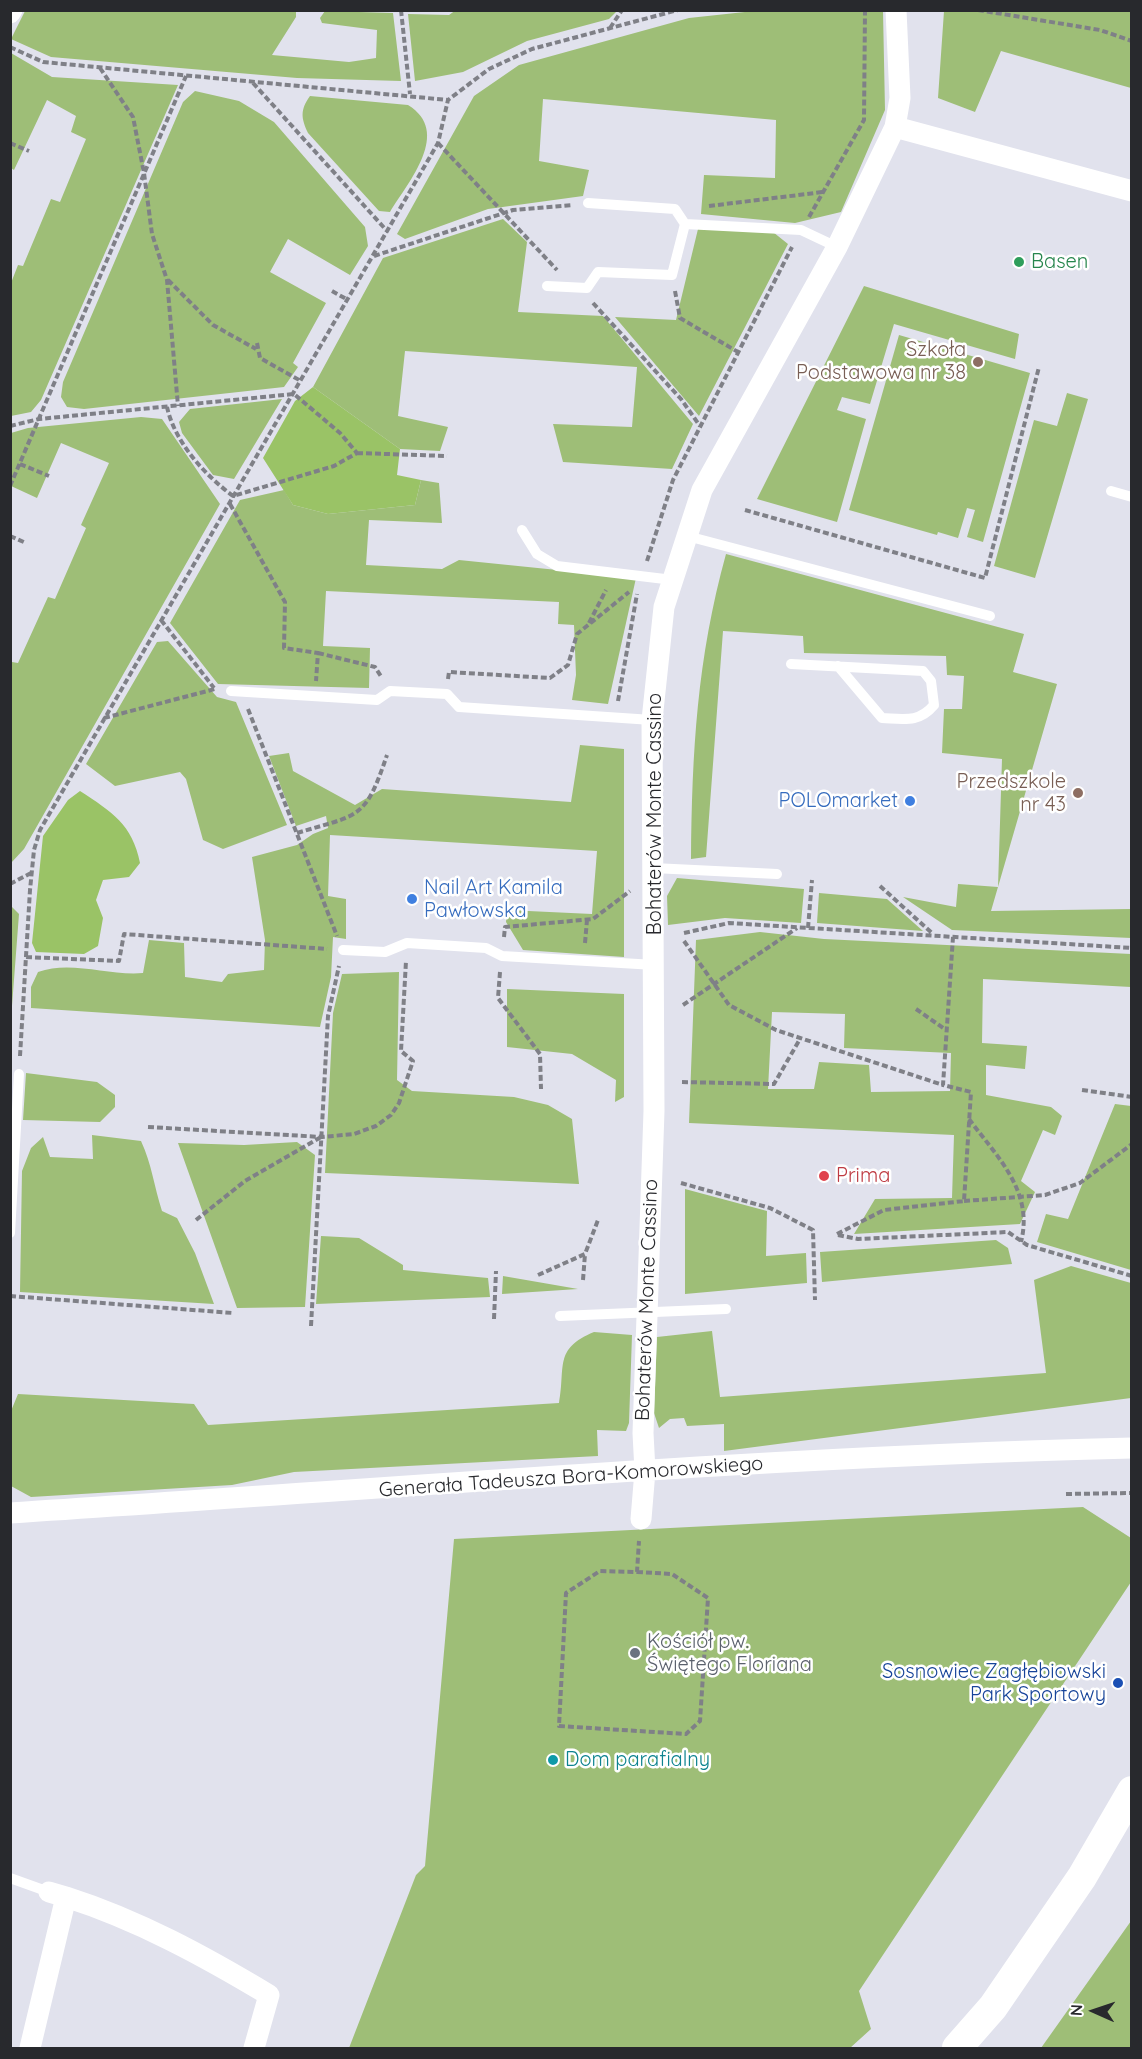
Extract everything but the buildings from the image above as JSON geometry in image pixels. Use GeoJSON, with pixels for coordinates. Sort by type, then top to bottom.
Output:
{"type":"FeatureCollection","features":[{"type":"Feature","properties":{"kind":"street","name":"Bohaterów Monte Cassino"},"geometry":{"type":"LineString","coordinates":[[641,1519],[645,1471],[643,1432],[648,1311],[655,966],[652,720],[664,607],[702,490],[837,247],[895,127],[900,98],[896,10]]}},
{"type":"Feature","properties":{"kind":"street"},"geometry":{"type":"LineString","coordinates":[[895,127],[1131,191]]}},
{"type":"Feature","properties":{"kind":"street","name":"Generała Tadeusza Bora-Komorowskiego"},"geometry":{"type":"LineString","coordinates":[[10,1513],[645,1471],[1034,1451],[1131,1449]]}},
{"type":"Feature","properties":{"kind":"street"},"geometry":{"type":"LineString","coordinates":[[957,2049],[993,2007],[1082,1877],[1131,1791]]}},
{"type":"Feature","properties":{"kind":"street"},"geometry":{"type":"LineString","coordinates":[[30,2049],[57,1894],[141,1924],[216,1963],[268,1995],[254,2049]]}},
{"type":"Feature","properties":{"kind":"lane"},"geometry":{"type":"LineString","coordinates":[[547,286],[587,288],[598,272],[672,275],[685,224],[675,209],[588,203]]}},
{"type":"Feature","properties":{"kind":"lane"},"geometry":{"type":"LineString","coordinates":[[685,224],[801,230],[837,247]]}},
{"type":"Feature","properties":{"kind":"lane"},"geometry":{"type":"LineString","coordinates":[[1111,491],[1131,497]]}},
{"type":"Feature","properties":{"kind":"lane"},"geometry":{"type":"LineString","coordinates":[[522,530],[537,554],[557,566],[615,573],[641,579],[673,580]]}},
{"type":"Feature","properties":{"kind":"lane"},"geometry":{"type":"LineString","coordinates":[[687,536],[990,616]]}},
{"type":"Feature","properties":{"kind":"lane"},"geometry":{"type":"LineString","coordinates":[[791,664],[838,666],[922,671],[930,681],[934,705],[916,720],[882,718],[838,666]]}},
{"type":"Feature","properties":{"kind":"lane"},"geometry":{"type":"LineString","coordinates":[[236,691],[377,700],[390,691],[447,694],[459,707],[652,720]]}},
{"type":"Feature","properties":{"kind":"lane"},"geometry":{"type":"LineString","coordinates":[[653,868],[777,874]]}},
{"type":"Feature","properties":{"kind":"lane"},"geometry":{"type":"LineString","coordinates":[[343,950],[385,952],[407,943],[486,948],[501,956],[655,966]]}},
{"type":"Feature","properties":{"kind":"lane"},"geometry":{"type":"LineString","coordinates":[[10,1233],[19,1074]]}},
{"type":"Feature","properties":{"kind":"lane"},"geometry":{"type":"LineString","coordinates":[[560,1316],[726,1309]]}},
{"type":"Feature","properties":{"kind":"lane"},"geometry":{"type":"LineString","coordinates":[[10,1878],[57,1894]]}},
{"type":"Feature","properties":{"kind":"path"},"geometry":{"type":"LineString","coordinates":[[401,10],[410,94]]}},
{"type":"Feature","properties":{"kind":"path"},"geometry":{"type":"LineString","coordinates":[[610,29],[622,10]]}},
{"type":"Feature","properties":{"kind":"path"},"geometry":{"type":"LineString","coordinates":[[19,1074],[32,873],[40,830],[438,143],[448,100],[489,69],[532,49],[678,10]]}},
{"type":"Feature","properties":{"kind":"path"},"geometry":{"type":"LineString","coordinates":[[615,718],[633,606],[673,480],[801,230],[864,120],[865,10]]}},
{"type":"Feature","properties":{"kind":"path"},"geometry":{"type":"LineString","coordinates":[[978,10],[1100,30],[1131,41]]}},
{"type":"Feature","properties":{"kind":"path"},"geometry":{"type":"LineString","coordinates":[[10,47],[43,62],[253,83],[410,94],[448,100]]}},
{"type":"Feature","properties":{"kind":"path"},"geometry":{"type":"LineString","coordinates":[[99,68],[133,117],[144,173],[152,234],[167,280],[178,406]]}},
{"type":"Feature","properties":{"kind":"path"},"geometry":{"type":"LineString","coordinates":[[10,486],[186,76]]}},
{"type":"Feature","properties":{"kind":"path"},"geometry":{"type":"LineString","coordinates":[[253,83],[388,232]]}},
{"type":"Feature","properties":{"kind":"path"},"geometry":{"type":"LineString","coordinates":[[10,143],[29,151]]}},
{"type":"Feature","properties":{"kind":"path"},"geometry":{"type":"LineString","coordinates":[[438,143],[572,287],[597,306],[681,399],[700,426]]}},
{"type":"Feature","properties":{"kind":"path"},"geometry":{"type":"LineString","coordinates":[[675,209],[823,192]]}},
{"type":"Feature","properties":{"kind":"path"},"geometry":{"type":"LineString","coordinates":[[374,256],[504,213],[588,203]]}},
{"type":"Feature","properties":{"kind":"path"},"geometry":{"type":"LineString","coordinates":[[672,275],[680,318],[738,352]]}},
{"type":"Feature","properties":{"kind":"path"},"geometry":{"type":"LineString","coordinates":[[167,280],[213,325],[256,349]]}},
{"type":"Feature","properties":{"kind":"path"},"geometry":{"type":"LineString","coordinates":[[332,291],[348,300]]}},
{"type":"Feature","properties":{"kind":"path"},"geometry":{"type":"LineString","coordinates":[[257,343],[256,349],[260,358],[301,381]]}},
{"type":"Feature","properties":{"kind":"path"},"geometry":{"type":"LineString","coordinates":[[745,510],[985,578],[1039,367]]}},
{"type":"Feature","properties":{"kind":"path"},"geometry":{"type":"LineString","coordinates":[[10,426],[39,419],[294,394],[340,433],[357,453]]}},
{"type":"Feature","properties":{"kind":"path"},"geometry":{"type":"LineString","coordinates":[[167,407],[177,433],[212,480],[233,496]]}},
{"type":"Feature","properties":{"kind":"path"},"geometry":{"type":"LineString","coordinates":[[233,496],[334,466],[357,453],[447,456]]}},
{"type":"Feature","properties":{"kind":"path"},"geometry":{"type":"LineString","coordinates":[[20,464],[49,476]]}},
{"type":"Feature","properties":{"kind":"path"},"geometry":{"type":"LineString","coordinates":[[230,503],[285,602],[284,648],[318,653],[375,667],[390,691]]}},
{"type":"Feature","properties":{"kind":"path"},"geometry":{"type":"LineString","coordinates":[[10,536],[26,543]]}},
{"type":"Feature","properties":{"kind":"path"},"geometry":{"type":"LineString","coordinates":[[587,627],[615,573]]}},
{"type":"Feature","properties":{"kind":"path"},"geometry":{"type":"LineString","coordinates":[[447,694],[448,672],[550,678],[568,665],[577,634],[641,579]]}},
{"type":"Feature","properties":{"kind":"path"},"geometry":{"type":"LineString","coordinates":[[161,620],[215,689]]}},
{"type":"Feature","properties":{"kind":"path"},"geometry":{"type":"LineString","coordinates":[[315,696],[318,653]]}},
{"type":"Feature","properties":{"kind":"path"},"geometry":{"type":"LineString","coordinates":[[104,718],[215,689],[236,691],[297,833],[343,950],[328,1016],[311,1326]]}},
{"type":"Feature","properties":{"kind":"path"},"geometry":{"type":"LineString","coordinates":[[297,833],[354,816],[369,801],[387,755]]}},
{"type":"Feature","properties":{"kind":"path"},"geometry":{"type":"LineString","coordinates":[[10,884],[32,873]]}},
{"type":"Feature","properties":{"kind":"path"},"geometry":{"type":"LineString","coordinates":[[808,928],[812,880]]}},
{"type":"Feature","properties":{"kind":"path"},"geometry":{"type":"LineString","coordinates":[[880,886],[934,935]]}},
{"type":"Feature","properties":{"kind":"path"},"geometry":{"type":"LineString","coordinates":[[541,1089],[540,1054],[498,998],[505,927],[593,919],[630,891]]}},
{"type":"Feature","properties":{"kind":"path"},"geometry":{"type":"LineString","coordinates":[[584,961],[587,920]]}},
{"type":"Feature","properties":{"kind":"path"},"geometry":{"type":"LineString","coordinates":[[684,933],[729,923],[1131,948]]}},
{"type":"Feature","properties":{"kind":"path"},"geometry":{"type":"LineString","coordinates":[[683,1005],[798,927]]}},
{"type":"Feature","properties":{"kind":"path"},"geometry":{"type":"LineString","coordinates":[[26,957],[119,961],[124,934],[343,950]]}},
{"type":"Feature","properties":{"kind":"path"},"geometry":{"type":"LineString","coordinates":[[943,1085],[953,937]]}},
{"type":"Feature","properties":{"kind":"path"},"geometry":{"type":"LineString","coordinates":[[684,941],[729,1005],[776,1030],[943,1085],[971,1092],[964,1201]]}},
{"type":"Feature","properties":{"kind":"path"},"geometry":{"type":"LineString","coordinates":[[148,1127],[322,1137],[354,1134],[376,1125],[391,1115],[399,1103],[413,1061],[401,1051],[407,943]]}},
{"type":"Feature","properties":{"kind":"path"},"geometry":{"type":"LineString","coordinates":[[916,1009],[946,1031]]}},
{"type":"Feature","properties":{"kind":"path"},"geometry":{"type":"LineString","coordinates":[[682,1082],[774,1084],[800,1039]]}},
{"type":"Feature","properties":{"kind":"path"},"geometry":{"type":"LineString","coordinates":[[1082,1090],[1131,1097]]}},
{"type":"Feature","properties":{"kind":"path"},"geometry":{"type":"LineString","coordinates":[[969,1119],[1018,1188],[1026,1222],[1021,1242]]}},
{"type":"Feature","properties":{"kind":"path"},"geometry":{"type":"LineString","coordinates":[[196,1220],[245,1181],[322,1137]]}},
{"type":"Feature","properties":{"kind":"path"},"geometry":{"type":"LineString","coordinates":[[1131,1144],[1080,1183],[1045,1194],[884,1210],[837,1234],[858,1239],[1008,1232],[1021,1242],[1131,1276]]}},
{"type":"Feature","properties":{"kind":"path"},"geometry":{"type":"LineString","coordinates":[[681,1183],[770,1208],[813,1230],[814,1300]]}},
{"type":"Feature","properties":{"kind":"path"},"geometry":{"type":"LineString","coordinates":[[583,1280],[585,1254],[598,1220]]}},
{"type":"Feature","properties":{"kind":"path"},"geometry":{"type":"LineString","coordinates":[[538,1275],[585,1254]]}},
{"type":"Feature","properties":{"kind":"path"},"geometry":{"type":"LineString","coordinates":[[494,1318],[496,1271]]}},
{"type":"Feature","properties":{"kind":"path"},"geometry":{"type":"LineString","coordinates":[[10,1296],[233,1313]]}},
{"type":"Feature","properties":{"kind":"path"},"geometry":{"type":"LineString","coordinates":[[1066,1494],[1131,1493]]}},
{"type":"Feature","properties":{"kind":"path"},"geometry":{"type":"LineString","coordinates":[[637,1572],[641,1519]]}},
{"type":"Feature","properties":{"kind":"path"},"geometry":{"type":"LineString","coordinates":[[600,1572],[637,1572],[672,1574],[708,1598],[700,1721],[686,1734],[559,1726],[566,1593],[600,1572]]}},
{"type":"Feature","properties":{"kind":"green space"},"geometry":{"type":"Polygon","coordinates":[[[456,10],[617,11],[609,19],[527,41],[463,72],[415,81],[408,14],[449,15],[456,10]]]}},
{"type":"Feature","properties":{"kind":"green space"},"geometry":{"type":"Polygon","coordinates":[[[25,11],[296,11],[296,17],[272,55],[349,62],[376,58],[377,30],[322,23],[320,18],[325,11],[393,13],[401,81],[297,78],[51,57],[11,39],[25,11]]]}},
{"type":"Feature","properties":{"kind":"green space"},"geometry":{"type":"Polygon","coordinates":[[[754,11],[883,11],[885,110],[841,212],[795,223],[701,214],[704,175],[775,178],[776,120],[543,99],[539,161],[589,170],[583,196],[488,209],[405,239],[397,234],[474,96],[519,65],[689,18],[754,11]]]}},
{"type":"Feature","properties":{"kind":"green space"},"geometry":{"type":"Polygon","coordinates":[[[944,11],[1131,11],[1131,88],[1001,51],[975,112],[938,98],[944,11]]]}},
{"type":"Feature","properties":{"kind":"green space"},"geometry":{"type":"Polygon","coordinates":[[[11,53],[52,77],[178,85],[41,400],[31,412],[11,416],[11,283],[18,265],[23,266],[51,199],[60,202],[86,139],[71,132],[76,116],[47,100],[14,170],[11,168],[11,53]]]}},
{"type":"Feature","properties":{"kind":"green space"},"geometry":{"type":"Polygon","coordinates":[[[195,91],[239,101],[274,122],[365,227],[368,246],[350,275],[288,239],[270,272],[326,303],[293,363],[298,367],[284,387],[84,409],[67,407],[61,397],[63,382],[183,102],[195,91]]]}},
{"type":"Feature","properties":{"kind":"green space"},"geometry":{"type":"Polygon","coordinates":[[[310,96],[408,105],[421,116],[426,129],[427,143],[423,157],[390,212],[379,211],[308,133],[303,114],[304,106],[310,96]]]}},
{"type":"Feature","properties":{"kind":"green space"},"geometry":{"type":"Polygon","coordinates":[[[503,219],[527,242],[518,312],[603,316],[693,424],[672,469],[563,462],[553,424],[632,427],[637,367],[405,351],[398,416],[448,427],[440,451],[400,449],[313,387],[383,258],[503,219]]]}},
{"type":"Feature","properties":{"kind":"green space"},"geometry":{"type":"Polygon","coordinates":[[[698,229],[773,232],[788,244],[699,416],[615,317],[676,320],[698,229]]]}},
{"type":"Feature","properties":{"kind":"green space"},"geometry":{"type":"Polygon","coordinates":[[[864,286],[1019,334],[1015,359],[894,324],[870,404],[842,397],[837,410],[866,419],[837,522],[757,499],[864,286]]]}},
{"type":"Feature","properties":{"kind":"green space"},"geometry":{"type":"Polygon","coordinates":[[[899,335],[1030,373],[983,542],[967,537],[975,510],[967,508],[958,538],[938,532],[937,535],[849,510],[899,335]]]}},
{"type":"Feature","properties":{"kind":"green space"},"geometry":{"type":"Polygon","coordinates":[[[313,387],[400,449],[397,475],[421,480],[415,505],[328,514],[293,505],[263,458],[295,401],[313,387]]]}},
{"type":"Feature","properties":{"kind":"green space"},"geometry":{"type":"Polygon","coordinates":[[[1067,393],[1088,399],[1035,578],[994,566],[1034,420],[1057,426],[1067,393]]]}},
{"type":"Feature","properties":{"kind":"green space"},"geometry":{"type":"Polygon","coordinates":[[[282,399],[234,479],[213,475],[182,433],[179,422],[190,409],[282,399]]]}},
{"type":"Feature","properties":{"kind":"green space"},"geometry":{"type":"Polygon","coordinates":[[[141,417],[162,419],[220,504],[24,849],[11,863],[11,665],[12,662],[18,663],[48,597],[55,599],[86,528],[81,525],[109,463],[61,443],[37,498],[11,486],[11,433],[28,428],[141,417]]]}},
{"type":"Feature","properties":{"kind":"green space"},"geometry":{"type":"Polygon","coordinates":[[[421,480],[439,483],[442,523],[369,520],[366,565],[442,569],[459,560],[636,578],[608,704],[572,700],[576,675],[574,625],[558,624],[559,602],[326,591],[323,646],[370,648],[369,688],[218,684],[170,623],[240,500],[284,490],[293,505],[328,514],[415,505],[421,480]]]}},
{"type":"Feature","properties":{"kind":"green space"},"geometry":{"type":"Polygon","coordinates":[[[726,554],[1024,634],[1013,672],[1057,684],[998,887],[1002,759],[942,753],[944,709],[962,709],[964,676],[947,675],[946,656],[804,653],[803,636],[723,631],[706,857],[691,859],[695,743],[702,668],[726,554]]]}},
{"type":"Feature","properties":{"kind":"green space"},"geometry":{"type":"Polygon","coordinates":[[[168,641],[217,697],[236,702],[287,825],[223,849],[203,840],[186,779],[180,772],[115,786],[86,764],[157,642],[168,641]]]}},
{"type":"Feature","properties":{"kind":"green space"},"geometry":{"type":"Polygon","coordinates":[[[580,745],[624,749],[624,957],[523,950],[506,922],[507,910],[592,914],[597,851],[330,835],[328,896],[346,899],[346,939],[333,937],[331,977],[320,1027],[31,1008],[31,987],[38,972],[76,968],[143,973],[149,940],[184,943],[185,977],[222,982],[228,974],[264,970],[265,940],[252,857],[297,845],[313,834],[328,828],[326,816],[296,826],[269,756],[289,753],[293,771],[355,805],[382,789],[571,802],[580,745]]]}},
{"type":"Feature","properties":{"kind":"green space"},"geometry":{"type":"Polygon","coordinates":[[[80,791],[119,820],[132,838],[140,863],[129,877],[103,880],[96,900],[103,918],[98,946],[84,954],[36,952],[32,943],[43,836],[68,800],[80,791]]]}},
{"type":"Feature","properties":{"kind":"green space"},"geometry":{"type":"Polygon","coordinates":[[[677,878],[804,889],[801,923],[725,918],[668,925],[667,896],[677,878]]]}},
{"type":"Feature","properties":{"kind":"green space"},"geometry":{"type":"Polygon","coordinates":[[[958,884],[998,887],[991,911],[1131,909],[1131,938],[952,930],[903,897],[956,907],[958,884]]]}},
{"type":"Feature","properties":{"kind":"green space"},"geometry":{"type":"Polygon","coordinates":[[[819,893],[887,899],[923,931],[817,923],[819,893]]]}},
{"type":"Feature","properties":{"kind":"green space"},"geometry":{"type":"Polygon","coordinates":[[[11,906],[19,914],[11,1019],[11,906]]]}},
{"type":"Feature","properties":{"kind":"green space"},"geometry":{"type":"Polygon","coordinates":[[[760,932],[824,939],[1131,954],[1131,987],[983,979],[982,1043],[1027,1046],[1025,1069],[986,1065],[986,1095],[1051,1107],[1062,1116],[1055,1135],[1043,1130],[1021,1181],[1035,1192],[1020,1224],[854,1234],[875,1199],[952,1198],[954,1135],[689,1123],[696,940],[760,932]],[[772,1012],[768,1089],[814,1089],[819,1062],[869,1065],[871,1092],[950,1091],[951,1053],[844,1048],[845,1014],[772,1012]]]}},
{"type":"Feature","properties":{"kind":"green space"},"geometry":{"type":"Polygon","coordinates":[[[399,972],[397,1080],[412,1091],[514,1097],[548,1105],[572,1119],[579,1184],[325,1173],[333,1013],[342,974],[399,972]]]}},
{"type":"Feature","properties":{"kind":"green space"},"geometry":{"type":"Polygon","coordinates":[[[507,989],[624,994],[624,1097],[615,1102],[616,1080],[572,1054],[507,1047],[507,989]]]}},
{"type":"Feature","properties":{"kind":"green space"},"geometry":{"type":"Polygon","coordinates":[[[26,1073],[97,1082],[115,1095],[115,1107],[100,1122],[23,1120],[26,1073]]]}},
{"type":"Feature","properties":{"kind":"green space"},"geometry":{"type":"Polygon","coordinates":[[[1115,1104],[1131,1106],[1131,1270],[1037,1242],[1046,1214],[1068,1219],[1115,1104]]]}},
{"type":"Feature","properties":{"kind":"green space"},"geometry":{"type":"Polygon","coordinates":[[[92,1135],[141,1141],[162,1211],[177,1218],[195,1253],[214,1304],[20,1292],[22,1171],[31,1148],[43,1137],[50,1157],[93,1159],[92,1135]]]}},
{"type":"Feature","properties":{"kind":"green space"},"geometry":{"type":"Polygon","coordinates":[[[297,1142],[315,1155],[305,1307],[237,1308],[178,1143],[244,1145],[297,1142]]]}},
{"type":"Feature","properties":{"kind":"green space"},"geometry":{"type":"Polygon","coordinates":[[[685,1189],[767,1211],[766,1256],[806,1253],[807,1283],[685,1294],[685,1189]]]}},
{"type":"Feature","properties":{"kind":"green space"},"geometry":{"type":"Polygon","coordinates":[[[321,1236],[359,1238],[403,1265],[403,1270],[488,1278],[490,1297],[316,1304],[321,1236]]]}},
{"type":"Feature","properties":{"kind":"green space"},"geometry":{"type":"Polygon","coordinates":[[[996,1240],[1008,1248],[1012,1264],[822,1282],[820,1252],[996,1240]]]}},
{"type":"Feature","properties":{"kind":"green space"},"geometry":{"type":"Polygon","coordinates":[[[1071,1266],[1131,1283],[1131,1398],[724,1451],[724,1424],[687,1426],[684,1418],[670,1419],[659,1428],[654,1413],[657,1337],[712,1331],[720,1397],[1046,1373],[1034,1280],[1071,1266]]]}},
{"type":"Feature","properties":{"kind":"green space"},"geometry":{"type":"Polygon","coordinates":[[[503,1276],[578,1289],[502,1294],[503,1276]]]}},
{"type":"Feature","properties":{"kind":"green space"},"geometry":{"type":"Polygon","coordinates":[[[594,1332],[632,1335],[629,1423],[626,1431],[597,1430],[598,1456],[294,1472],[232,1485],[31,1497],[11,1486],[11,1411],[18,1394],[194,1404],[208,1425],[559,1403],[562,1369],[567,1352],[581,1338],[594,1332]]]}},
{"type":"Feature","properties":{"kind":"green space"},"geometry":{"type":"Polygon","coordinates":[[[1083,1507],[1131,1538],[1131,1582],[859,1991],[871,2029],[850,2048],[349,2048],[416,1875],[425,1866],[454,1539],[1083,1507]]]}},
{"type":"Feature","properties":{"kind":"green space"},"geometry":{"type":"Polygon","coordinates":[[[1131,1921],[1131,2048],[1041,2048],[1131,1921]]]}},
{"type":"Feature","properties":{"kind":"place","name":"Basen"},"geometry":{"type":"Point","coordinates":[1019,262]}},
{"type":"Feature","properties":{"kind":"place","name":"Szkoła Podstawowa nr 38"},"geometry":{"type":"Point","coordinates":[978,362]}},
{"type":"Feature","properties":{"kind":"place","name":"Przedszkole nr 43"},"geometry":{"type":"Point","coordinates":[1078,793]}},
{"type":"Feature","properties":{"kind":"place","name":"POLOmarket"},"geometry":{"type":"Point","coordinates":[910,801]}},
{"type":"Feature","properties":{"kind":"place","name":"Nail Art Kamila Pawłowska"},"geometry":{"type":"Point","coordinates":[412,899]}},
{"type":"Feature","properties":{"kind":"place","name":"Prima"},"geometry":{"type":"Point","coordinates":[824,1176]}},
{"type":"Feature","properties":{"kind":"place","name":"Kościół pw. Świętego Floriana"},"geometry":{"type":"Point","coordinates":[635,1653]}},
{"type":"Feature","properties":{"kind":"place","name":"Sosnowiec Zagłębiowski Park Sportowy"},"geometry":{"type":"Point","coordinates":[1118,1683]}},
{"type":"Feature","properties":{"kind":"place","name":"Dom parafialny"},"geometry":{"type":"Point","coordinates":[553,1760]}}]}
